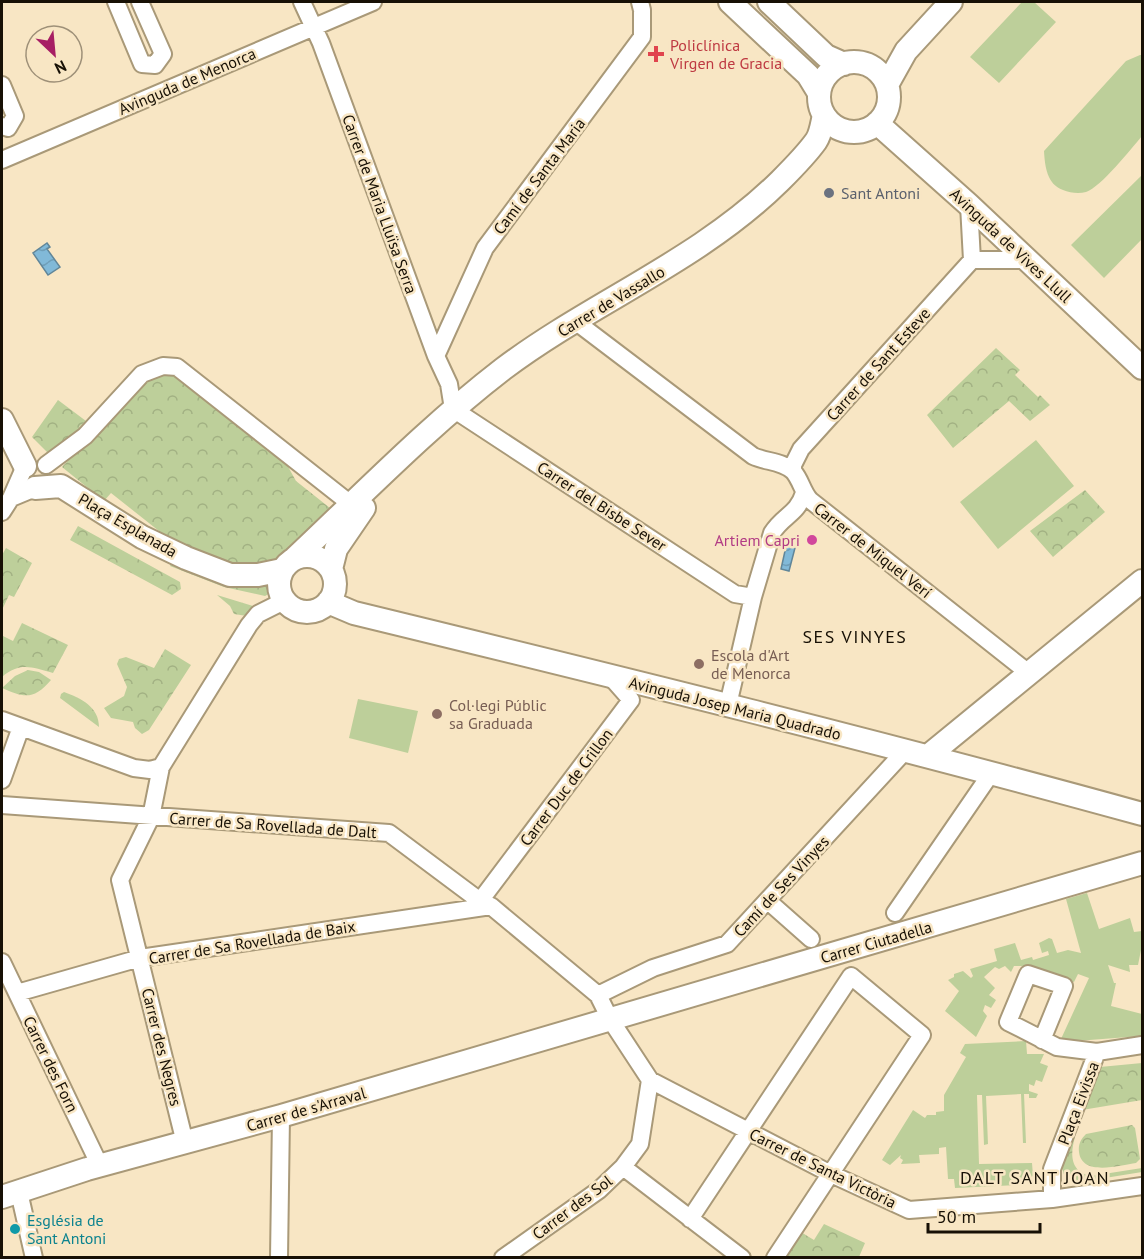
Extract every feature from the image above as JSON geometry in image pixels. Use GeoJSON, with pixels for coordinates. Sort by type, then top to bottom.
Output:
{"type":"FeatureCollection","features":[{"type":"Feature","properties":{"kind":"street"},"geometry":{"type":"LineString","coordinates":[[116,2],[142,64],[155,65]]}},
{"type":"Feature","properties":{"kind":"street"},"geometry":{"type":"LineString","coordinates":[[140,2],[163,54],[155,65]]}},
{"type":"Feature","properties":{"kind":"street","name":"Carrer de Maria Lluïsa Serra"},"geometry":{"type":"LineString","coordinates":[[302,2],[321,43],[436,356],[449,384],[453,409]]}},
{"type":"Feature","properties":{"kind":"street","name":"Avinguda de Menorca"},"geometry":{"type":"LineString","coordinates":[[2,160],[373,2]]}},
{"type":"Feature","properties":{"kind":"street","name":"Camí de Santa Maria"},"geometry":{"type":"LineString","coordinates":[[436,356],[485,249],[642,37],[640,2]]}},
{"type":"Feature","properties":{"kind":"street"},"geometry":{"type":"LineString","coordinates":[[730,2],[808,75],[821,104],[831,124],[841,129],[860,131],[878,123],[889,101],[881,77],[866,64],[855,62],[832,70],[823,80],[821,104],[818,139],[841,129]]}},
{"type":"Feature","properties":{"kind":"street"},"geometry":{"type":"LineString","coordinates":[[769,2],[826,57],[844,64]]}},
{"type":"Feature","properties":{"kind":"street"},"geometry":{"type":"LineString","coordinates":[[881,77],[951,2]]}},
{"type":"Feature","properties":{"kind":"street"},"geometry":{"type":"LineString","coordinates":[[155,65],[165,90]]}},
{"type":"Feature","properties":{"kind":"street"},"geometry":{"type":"LineString","coordinates":[[2,85],[15,116],[5,127],[19,153]]}},
{"type":"Feature","properties":{"kind":"street","name":"Avinguda de Vives Llull"},"geometry":{"type":"LineString","coordinates":[[878,123],[1143,368]]}},
{"type":"Feature","properties":{"kind":"street","name":"Carrer de Vassallo"},"geometry":{"type":"LineString","coordinates":[[289,564],[453,409],[505,368],[575,321],[719,233],[763,197],[818,139]]}},
{"type":"Feature","properties":{"kind":"street"},"geometry":{"type":"LineString","coordinates":[[969,205],[972,260],[1028,260]]}},
{"type":"Feature","properties":{"kind":"street","name":"Carrer de Sant Esteve"},"geometry":{"type":"LineString","coordinates":[[792,471],[801,449],[972,260]]}},
{"type":"Feature","properties":{"kind":"street"},"geometry":{"type":"LineString","coordinates":[[575,321],[753,456],[767,462],[776,462],[792,471]]}},
{"type":"Feature","properties":{"kind":"street"},"geometry":{"type":"LineString","coordinates":[[2,420],[36,465],[85,436],[142,374],[163,366],[177,367],[352,505]]}},
{"type":"Feature","properties":{"kind":"street","name":"Carrer del Bisbe Sever"},"geometry":{"type":"LineString","coordinates":[[453,409],[735,594],[753,597]]}},
{"type":"Feature","properties":{"kind":"street","name":"Carrer de Vassallo"},"geometry":{"type":"LineString","coordinates":[[331,569],[336,549],[347,530],[400,459]]}},
{"type":"Feature","properties":{"kind":"street","name":"Plaça Esplanada"},"geometry":{"type":"LineString","coordinates":[[6,505],[36,465]]}},
{"type":"Feature","properties":{"kind":"street","name":"Carrer de Miquel Verí"},"geometry":{"type":"LineString","coordinates":[[792,471],[810,500],[1030,674]]}},
{"type":"Feature","properties":{"kind":"street","name":"Plaça Esplanada"},"geometry":{"type":"LineString","coordinates":[[6,505],[35,488],[61,486],[142,537],[186,558],[230,575],[258,575],[289,564]]}},
{"type":"Feature","properties":{"kind":"street"},"geometry":{"type":"LineString","coordinates":[[728,705],[753,597],[772,533],[778,524],[796,510],[804,493]]}},
{"type":"Feature","properties":{"kind":"street"},"geometry":{"type":"LineString","coordinates":[[305,556],[315,557],[331,569],[335,586],[328,603],[320,609],[300,612],[291,608],[284,601],[278,586],[289,564],[305,556]]}},
{"type":"Feature","properties":{"kind":"street"},"geometry":{"type":"LineString","coordinates":[[928,756],[1143,581]]}},
{"type":"Feature","properties":{"kind":"street"},"geometry":{"type":"LineString","coordinates":[[151,817],[161,767],[249,625],[258,614],[284,601]]}},
{"type":"Feature","properties":{"kind":"street","name":"Avinguda Josep Maria Quadrado"},"geometry":{"type":"LineString","coordinates":[[328,603],[354,613],[728,705],[904,752],[992,772],[1143,814]]}},
{"type":"Feature","properties":{"kind":"street","name":"Carrer Duc de Crillon"},"geometry":{"type":"LineString","coordinates":[[486,904],[631,700],[609,675]]}},
{"type":"Feature","properties":{"kind":"street"},"geometry":{"type":"LineString","coordinates":[[2,720],[135,768],[150,770],[161,767]]}},
{"type":"Feature","properties":{"kind":"street"},"geometry":{"type":"LineString","coordinates":[[2,780],[21,726]]}},
{"type":"Feature","properties":{"kind":"street","name":"Camí de Ses Vinyes"},"geometry":{"type":"LineString","coordinates":[[598,995],[653,968],[728,944],[904,752]]}},
{"type":"Feature","properties":{"kind":"street"},"geometry":{"type":"LineString","coordinates":[[895,913],[992,772]]}},
{"type":"Feature","properties":{"kind":"street","name":"Carrer de Sa Rovellada de Dalt"},"geometry":{"type":"LineString","coordinates":[[2,805],[389,833],[486,904],[598,995]]}},
{"type":"Feature","properties":{"kind":"street","name":"Carrer des Negres"},"geometry":{"type":"LineString","coordinates":[[151,817],[120,879],[185,1143]]}},
{"type":"Feature","properties":{"kind":"street","name":"Carrer Ciutadella"},"geometry":{"type":"LineString","coordinates":[[610,1019],[1143,863]]}},
{"type":"Feature","properties":{"kind":"street"},"geometry":{"type":"LineString","coordinates":[[768,901],[811,939]]}},
{"type":"Feature","properties":{"kind":"street","name":"Carrer de Sa Rovellada de Baix"},"geometry":{"type":"LineString","coordinates":[[11,990],[140,958],[486,904]]}},
{"type":"Feature","properties":{"kind":"street","name":"Carrer des Forn"},"geometry":{"type":"LineString","coordinates":[[2,962],[11,990],[100,1166]]}},
{"type":"Feature","properties":{"kind":"street"},"geometry":{"type":"LineString","coordinates":[[690,1219],[851,976],[922,1035],[775,1257]]}},
{"type":"Feature","properties":{"kind":"street","name":"Carrer de Santa Victòria"},"geometry":{"type":"LineString","coordinates":[[598,995],[610,1019],[650,1080],[831,1174],[909,1210],[1052,1199],[1143,1186]]}},
{"type":"Feature","properties":{"kind":"street","name":"Carrer de s'Arraval"},"geometry":{"type":"LineString","coordinates":[[10,1194],[610,1019]]}},
{"type":"Feature","properties":{"kind":"street"},"geometry":{"type":"LineString","coordinates":[[1042,1040],[1057,1047],[1097,1052]]}},
{"type":"Feature","properties":{"kind":"street","name":"Plaça Eivissa"},"geometry":{"type":"LineString","coordinates":[[1052,1199],[1052,1169],[1097,1052],[1143,1045]]}},
{"type":"Feature","properties":{"kind":"street","name":"Carrer des Sol"},"geometry":{"type":"LineString","coordinates":[[503,1257],[599,1190],[623,1167],[640,1144],[650,1080]]}},
{"type":"Feature","properties":{"kind":"street"},"geometry":{"type":"LineString","coordinates":[[279,1257],[280,1116]]}},
{"type":"Feature","properties":{"kind":"street"},"geometry":{"type":"LineString","coordinates":[[623,1167],[742,1257]]}},
{"type":"Feature","properties":{"kind":"street"},"geometry":{"type":"LineString","coordinates":[[10,1194],[34,1257]]}},
{"type":"Feature","properties":{"kind":"green space"},"geometry":{"type":"Polygon","coordinates":[[[1022,2],[1034,2],[1056,22],[999,83],[970,57],[1022,2]]]}},
{"type":"Feature","properties":{"kind":"green space"},"geometry":{"type":"Polygon","coordinates":[[[1142,55],[1142,136],[1116,167],[1092,189],[1086,192],[1069,192],[1053,184],[1045,163],[1044,151],[1126,61],[1142,55]]]}},
{"type":"Feature","properties":{"kind":"green space"},"geometry":{"type":"Polygon","coordinates":[[[1142,175],[1142,239],[1104,278],[1071,245],[1142,175]]]}},
{"type":"Feature","properties":{"kind":"green space"},"geometry":{"type":"Polygon","coordinates":[[[996,348],[1020,370],[1015,375],[1050,405],[1030,421],[1009,401],[953,448],[927,415],[996,348]]]}},
{"type":"Feature","properties":{"kind":"green space"},"geometry":{"type":"Polygon","coordinates":[[[164,370],[182,373],[281,454],[296,481],[330,508],[282,558],[238,570],[158,535],[159,531],[111,493],[104,501],[62,467],[147,377],[164,370]]]}},
{"type":"Feature","properties":{"kind":"green space"},"geometry":{"type":"Polygon","coordinates":[[[58,400],[86,421],[79,427],[83,432],[49,454],[32,437],[58,400]]]}},
{"type":"Feature","properties":{"kind":"green space"},"geometry":{"type":"Polygon","coordinates":[[[1036,440],[1074,486],[998,549],[960,502],[1036,440]]]}},
{"type":"Feature","properties":{"kind":"green space"},"geometry":{"type":"Polygon","coordinates":[[[1085,490],[1105,512],[1053,557],[1030,531],[1085,490]]]}},
{"type":"Feature","properties":{"kind":"green space"},"geometry":{"type":"Polygon","coordinates":[[[78,526],[180,582],[181,589],[172,595],[70,540],[78,526]]]}},
{"type":"Feature","properties":{"kind":"green space"},"geometry":{"type":"Polygon","coordinates":[[[6,548],[32,563],[14,597],[9,595],[2,610],[2,555],[6,548]]]}},
{"type":"Feature","properties":{"kind":"green space"},"geometry":{"type":"Polygon","coordinates":[[[171,564],[209,578],[274,581],[274,591],[265,596],[224,587],[170,566],[171,564]]]}},
{"type":"Feature","properties":{"kind":"green space"},"geometry":{"type":"Polygon","coordinates":[[[217,595],[253,606],[247,616],[234,614],[230,606],[217,595]]]}},
{"type":"Feature","properties":{"kind":"green space"},"geometry":{"type":"Polygon","coordinates":[[[22,623],[68,645],[53,673],[26,667],[14,669],[2,677],[2,638],[3,636],[13,641],[22,623]]]}},
{"type":"Feature","properties":{"kind":"green space"},"geometry":{"type":"Polygon","coordinates":[[[165,649],[191,665],[149,730],[142,734],[135,728],[133,722],[111,718],[104,708],[124,696],[127,687],[117,664],[119,659],[126,657],[154,668],[165,649]]]}},
{"type":"Feature","properties":{"kind":"green space"},"geometry":{"type":"Polygon","coordinates":[[[28,670],[39,672],[51,680],[39,691],[28,695],[17,694],[2,688],[15,676],[28,670]]]}},
{"type":"Feature","properties":{"kind":"green space"},"geometry":{"type":"Polygon","coordinates":[[[64,692],[88,704],[96,714],[99,727],[60,698],[64,692]]]}},
{"type":"Feature","properties":{"kind":"green space"},"geometry":{"type":"Polygon","coordinates":[[[358,699],[418,711],[408,753],[349,738],[358,699]]]}},
{"type":"Feature","properties":{"kind":"green space"},"geometry":{"type":"Polygon","coordinates":[[[1087,893],[1099,929],[1130,918],[1134,932],[1142,931],[1138,965],[1129,965],[1130,972],[1108,965],[1114,983],[1116,983],[1111,1006],[1142,1014],[1142,1036],[1063,1042],[1061,1039],[1089,978],[1078,974],[1074,982],[1023,966],[1014,966],[1011,972],[1005,966],[999,969],[995,967],[984,977],[995,988],[989,995],[996,1000],[991,1008],[985,1005],[983,1011],[987,1016],[976,1037],[945,1011],[959,991],[948,980],[954,977],[954,974],[963,971],[971,978],[973,976],[970,969],[997,961],[994,949],[1015,943],[1021,960],[1032,957],[1033,960],[1049,955],[1048,951],[1042,953],[1039,943],[1049,938],[1052,939],[1057,953],[1068,950],[1081,953],[1066,899],[1087,893]]]}},
{"type":"Feature","properties":{"kind":"green space"},"geometry":{"type":"Polygon","coordinates":[[[1026,1041],[1027,1054],[1044,1054],[1040,1063],[1048,1066],[1042,1082],[1036,1080],[1034,1086],[1029,1084],[1029,1091],[1038,1094],[1036,1098],[1029,1098],[1029,1094],[1024,1094],[1026,1143],[1023,1143],[1021,1094],[986,1096],[988,1144],[984,1145],[982,1095],[977,1095],[979,1164],[1032,1163],[1033,1176],[1020,1185],[955,1188],[954,1179],[948,1179],[946,1147],[939,1148],[939,1154],[919,1155],[920,1163],[901,1164],[903,1160],[900,1158],[901,1155],[890,1165],[882,1160],[913,1110],[925,1118],[927,1115],[936,1115],[936,1112],[944,1111],[944,1095],[966,1057],[960,1053],[965,1044],[1026,1041]]]}},
{"type":"Feature","properties":{"kind":"green space"},"geometry":{"type":"Polygon","coordinates":[[[1142,1063],[1142,1100],[1082,1110],[1100,1067],[1142,1063]]]}},
{"type":"Feature","properties":{"kind":"green space"},"geometry":{"type":"Polygon","coordinates":[[[1132,1125],[1135,1128],[1140,1159],[1136,1163],[1103,1168],[1087,1165],[1082,1160],[1079,1147],[1086,1134],[1132,1125]]]}},
{"type":"Feature","properties":{"kind":"green space"},"geometry":{"type":"Polygon","coordinates":[[[1072,1134],[1075,1137],[1072,1150],[1073,1161],[1079,1171],[1084,1174],[1091,1176],[1142,1168],[1142,1172],[1069,1182],[1062,1165],[1072,1134]]]}},
{"type":"Feature","properties":{"kind":"green space"},"geometry":{"type":"Polygon","coordinates":[[[824,1224],[865,1243],[859,1257],[780,1258],[799,1231],[814,1240],[824,1224]]]}},
{"type":"Feature","properties":{"kind":"water"},"geometry":{"type":"Polygon","coordinates":[[[47,243],[50,247],[47,249],[60,267],[48,275],[33,253],[47,243]]]}},
{"type":"Feature","properties":{"kind":"water"},"geometry":{"type":"Polygon","coordinates":[[[787,542],[796,544],[789,571],[781,569],[787,542]]]}},
{"type":"Feature","properties":{"kind":"place","name":"Policlínica Virgen de Gracia"},"geometry":{"type":"Point","coordinates":[656,54]}},
{"type":"Feature","properties":{"kind":"place","name":"Sant Antoni"},"geometry":{"type":"Point","coordinates":[829,193]}},
{"type":"Feature","properties":{"kind":"place","name":"Artiem Capri"},"geometry":{"type":"Point","coordinates":[812,540]}},
{"type":"Feature","properties":{"kind":"place","name":"Escola d'Art de Menorca"},"geometry":{"type":"Point","coordinates":[699,664]}},
{"type":"Feature","properties":{"kind":"place","name":"Col·legi Públic sa Graduada"},"geometry":{"type":"Point","coordinates":[437,714]}},
{"type":"Feature","properties":{"kind":"place","name":"Església de Sant Antoni"},"geometry":{"type":"Point","coordinates":[15,1229]}},
{"type":"Feature","properties":{"kind":"district","name":"SES VINYES"},"geometry":{"type":"Point","coordinates":[855,637]}},
{"type":"Feature","properties":{"kind":"district","name":"DALT SANT JOAN"},"geometry":{"type":"Point","coordinates":[1035,1178]}}]}
